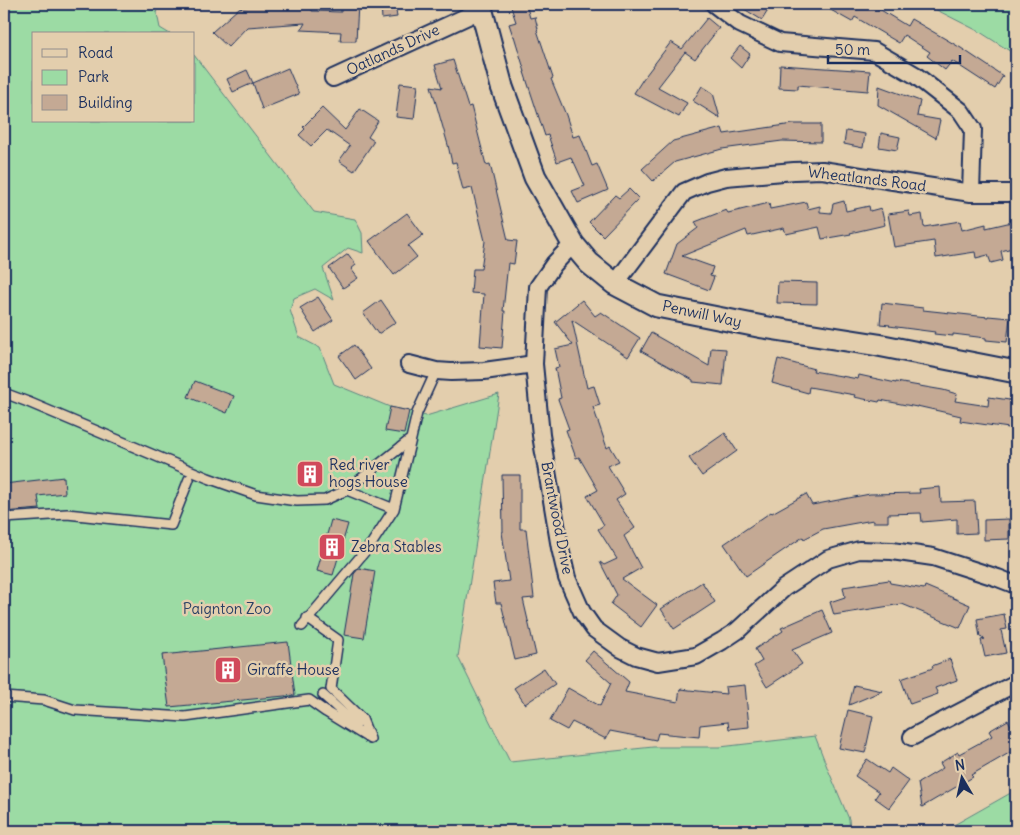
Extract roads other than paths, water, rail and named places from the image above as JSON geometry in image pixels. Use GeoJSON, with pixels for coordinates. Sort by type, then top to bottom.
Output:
{"type":"FeatureCollection","features":[{"type":"Feature","properties":{"kind":"street"},"geometry":{"type":"LineString","coordinates":[[714,4],[740,24],[780,43],[874,51],[915,75],[961,111],[972,129],[971,193]]}},
{"type":"Feature","properties":{"kind":"street","name":"Oatlands Drive"},"geometry":{"type":"LineString","coordinates":[[333,78],[480,7]]}},
{"type":"Feature","properties":{"kind":"street","name":"Penwill Way"},"geometry":{"type":"LineString","coordinates":[[480,7],[502,87],[535,177],[573,244],[590,263],[615,284],[657,306],[763,327],[878,345],[1016,372]]}},
{"type":"Feature","properties":{"kind":"street","name":"Wheatlands Road"},"geometry":{"type":"LineString","coordinates":[[615,284],[684,192],[726,177],[822,170],[971,193],[1016,193]]}},
{"type":"Feature","properties":{"kind":"street","name":"Brantwood Drive"},"geometry":{"type":"LineString","coordinates":[[573,244],[554,264],[538,287],[534,364],[541,435],[560,548],[567,578],[582,612],[594,629],[620,648],[636,656],[658,662],[696,656],[737,631],[784,588],[828,559],[860,550],[892,551],[933,557],[1016,585]]}},
{"type":"Feature","properties":{"kind":"street"},"geometry":{"type":"LineString","coordinates":[[409,364],[436,371],[450,372],[484,371],[534,364]]}},
{"type":"Feature","properties":{"kind":"street"},"geometry":{"type":"LineString","coordinates":[[912,737],[1016,683]]}},
{"type":"Feature","properties":{"kind":"lane"},"geometry":{"type":"LineString","coordinates":[[370,739],[362,719],[331,689],[338,640],[304,622],[372,543],[394,509],[417,413],[436,371]]}},
{"type":"Feature","properties":{"kind":"lane"},"geometry":{"type":"LineString","coordinates":[[4,393],[208,478],[256,495],[298,501],[325,500],[347,490],[411,439]]}},
{"type":"Feature","properties":{"kind":"lane"},"geometry":{"type":"LineString","coordinates":[[4,518],[67,514],[171,526],[189,480]]}},
{"type":"Feature","properties":{"kind":"lane"},"geometry":{"type":"LineString","coordinates":[[347,490],[394,509]]}},
{"type":"Feature","properties":{"kind":"lane"},"geometry":{"type":"LineString","coordinates":[[323,695],[370,739]]}},
{"type":"Feature","properties":{"kind":"lane"},"geometry":{"type":"LineString","coordinates":[[4,697],[44,700],[75,710],[185,717],[309,700],[370,739]]}},
{"type":"Feature","properties":{"kind":"place","name":"Red river hogs House"},"geometry":{"type":"Point","coordinates":[310,474]}},
{"type":"Feature","properties":{"kind":"place","name":"Zebra Stables"},"geometry":{"type":"Point","coordinates":[332,547]}},
{"type":"Feature","properties":{"kind":"place","name":"Giraffe House"},"geometry":{"type":"Point","coordinates":[228,670]}},
{"type":"Feature","properties":{"kind":"park label","name":"Paignton Zoo"},"geometry":{"type":"Point","coordinates":[227,609]}}]}
